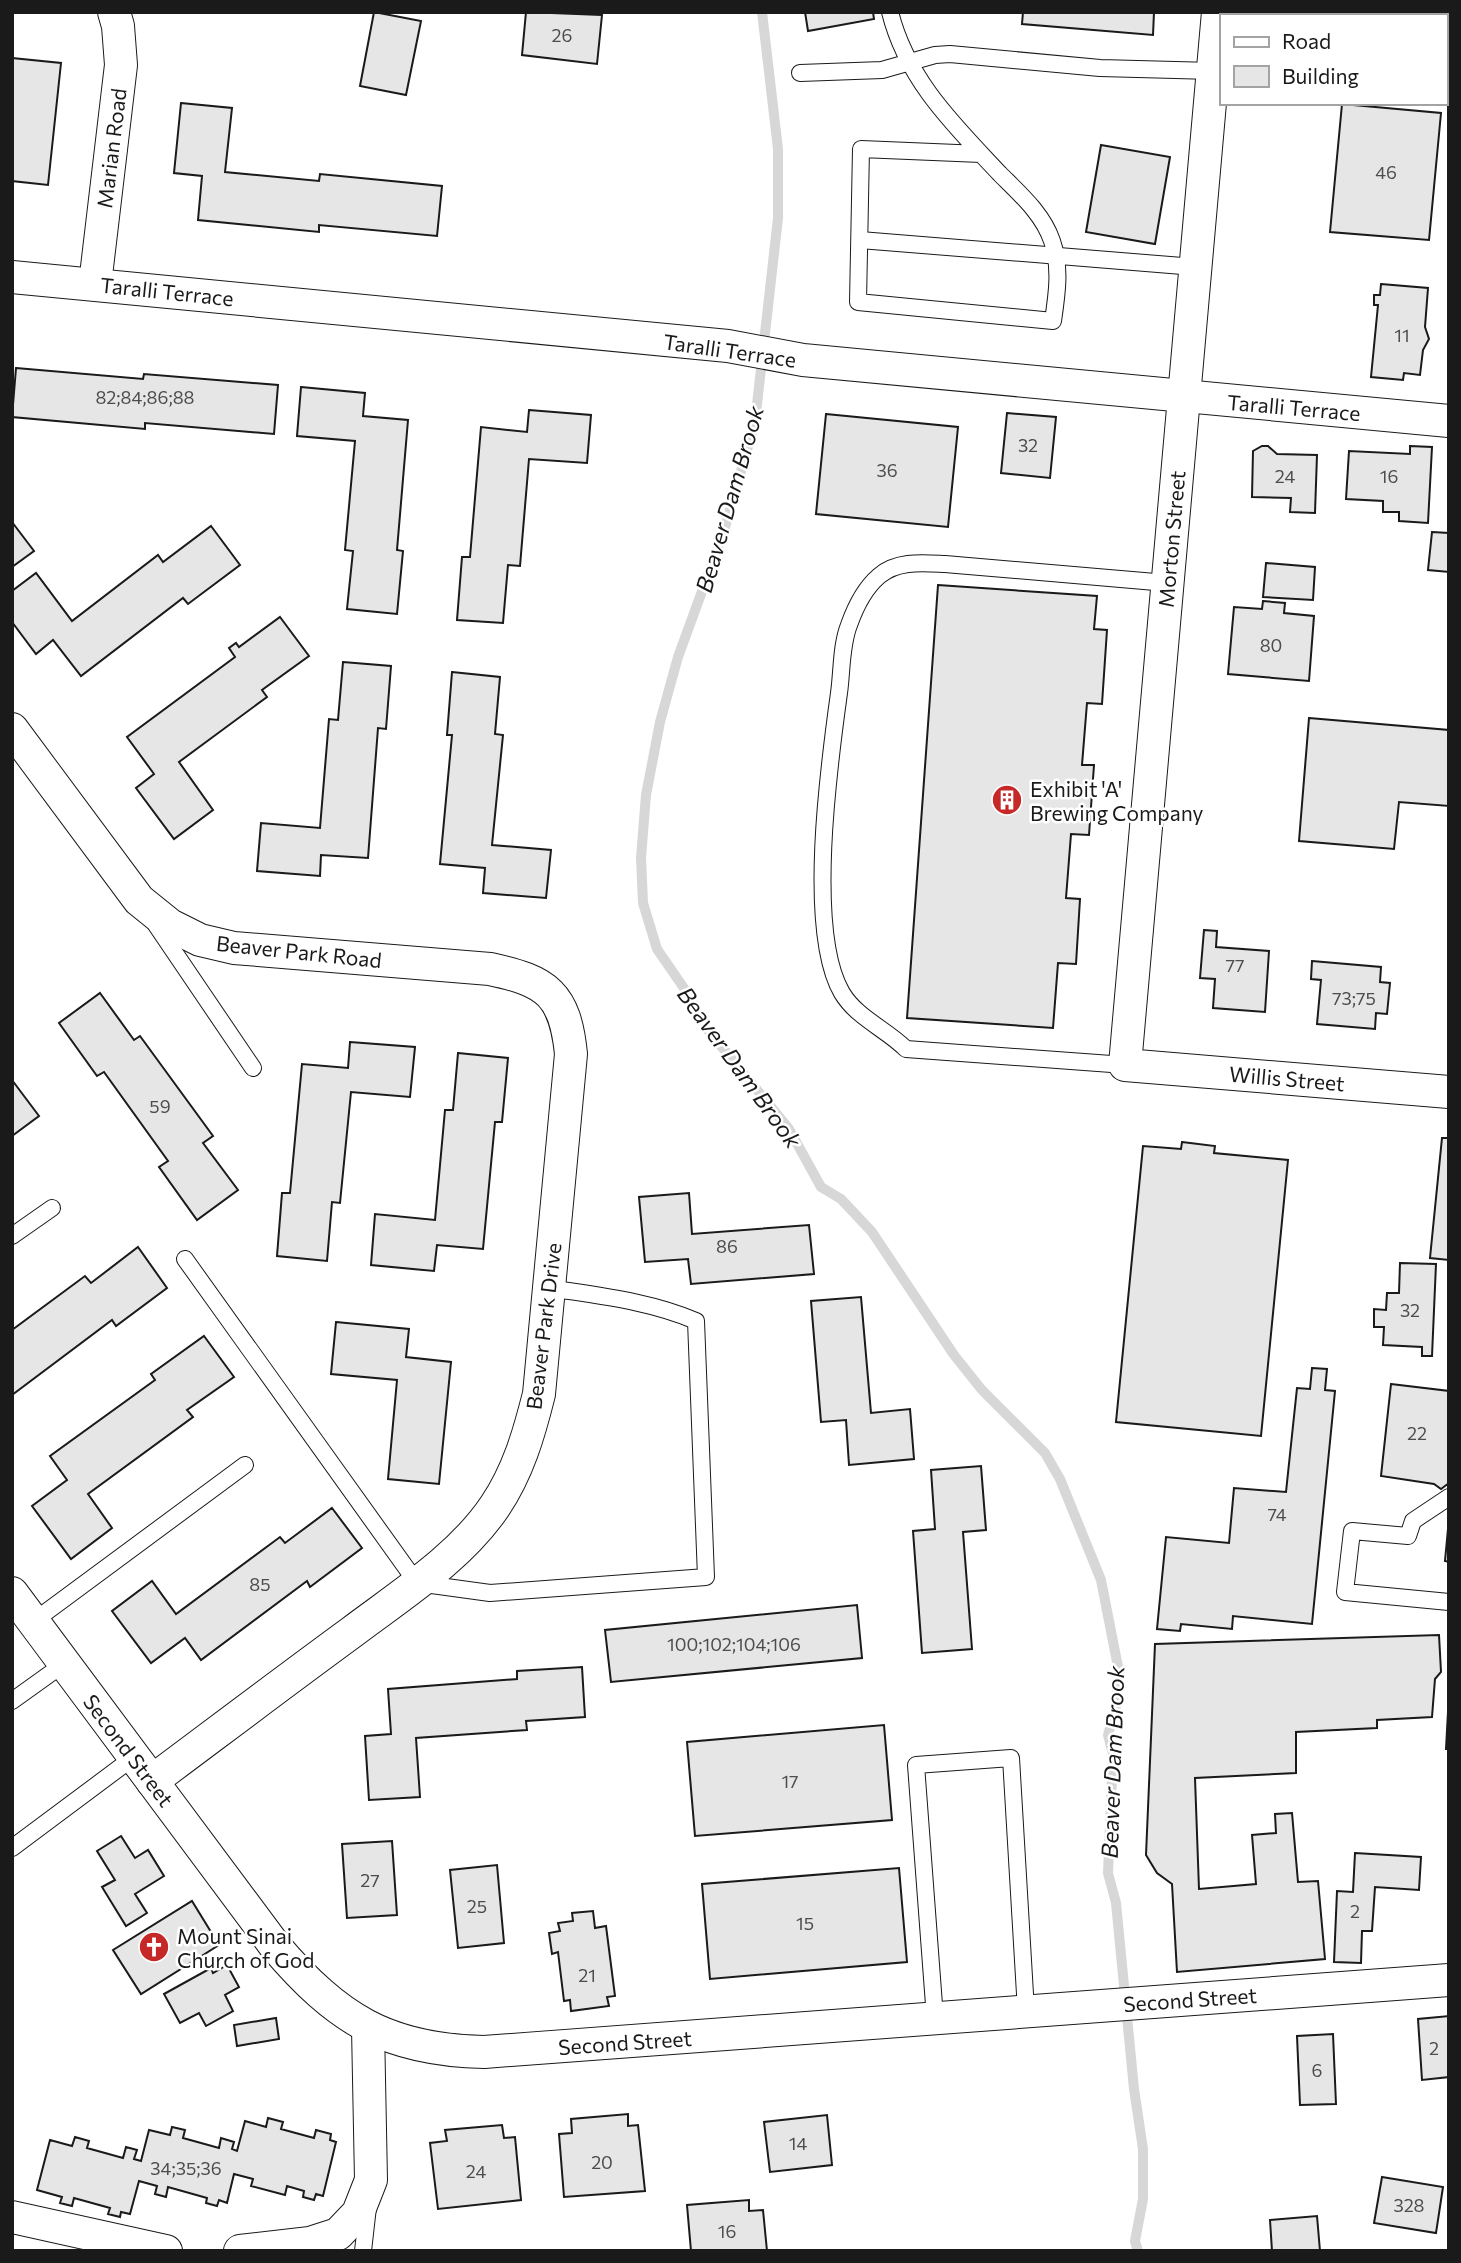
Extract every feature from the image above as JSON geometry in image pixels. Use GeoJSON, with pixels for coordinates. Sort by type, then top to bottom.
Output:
{"type":"FeatureCollection","features":[{"type":"Feature","properties":{"kind":"street","name":"Marian Road"},"geometry":{"type":"LineString","coordinates":[[95,284],[121,65],[118,26],[114,12]]}},
{"type":"Feature","properties":{"kind":"street","name":"Morton Street"},"geometry":{"type":"LineString","coordinates":[[1125,1065],[1218,12]]}},
{"type":"Feature","properties":{"kind":"street","name":"Taralli Terrace"},"geometry":{"type":"LineString","coordinates":[[12,277],[728,346],[803,360],[1449,421]]}},
{"type":"Feature","properties":{"kind":"street","name":"Beaver Park Road"},"geometry":{"type":"LineString","coordinates":[[12,729],[139,900],[170,926],[200,940],[234,948],[490,969],[527,977],[552,995]]}},
{"type":"Feature","properties":{"kind":"street","name":"Beaver Park Drive"},"geometry":{"type":"LineString","coordinates":[[143,1769],[417,1583],[470,1538],[494,1507],[514,1474],[529,1435],[539,1394],[571,1054],[568,1023],[552,995]]}},
{"type":"Feature","properties":{"kind":"street","name":"Willis Street"},"geometry":{"type":"LineString","coordinates":[[1125,1065],[1449,1091]]}},
{"type":"Feature","properties":{"kind":"street","name":"Second Street"},"geometry":{"type":"LineString","coordinates":[[12,1593],[305,1982],[338,2010],[368,2028],[408,2044],[445,2052],[484,2052],[1449,1980]]}},
{"type":"Feature","properties":{"kind":"street"},"geometry":{"type":"LineString","coordinates":[[240,2251],[310,2243],[338,2234],[358,2213],[371,2180],[368,2028]]}},
{"type":"Feature","properties":{"kind":"street"},"geometry":{"type":"LineString","coordinates":[[12,2217],[166,2251]]}},
{"type":"Feature","properties":{"kind":"lane"},"geometry":{"type":"LineString","coordinates":[[890,12],[908,64],[942,111],[1036,212],[1048,230],[1056,256],[1058,283],[1053,321],[858,302],[861,149],[981,154]]}},
{"type":"Feature","properties":{"kind":"lane"},"geometry":{"type":"LineString","coordinates":[[800,73],[881,70],[935,55],[950,54],[1100,68],[1213,71]]}},
{"type":"Feature","properties":{"kind":"lane"},"geometry":{"type":"LineString","coordinates":[[860,240],[1195,267]]}},
{"type":"Feature","properties":{"kind":"lane"},"geometry":{"type":"LineString","coordinates":[[1125,1065],[906,1049],[862,1016],[842,992],[829,950],[821,892],[832,742],[848,627],[865,590],[881,574],[909,563],[945,564],[1167,583]]}},
{"type":"Feature","properties":{"kind":"lane"},"geometry":{"type":"LineString","coordinates":[[139,900],[253,1068]]}},
{"type":"Feature","properties":{"kind":"lane"},"geometry":{"type":"LineString","coordinates":[[12,1236],[52,1208]]}},
{"type":"Feature","properties":{"kind":"lane"},"geometry":{"type":"LineString","coordinates":[[185,1259],[417,1583],[490,1593],[706,1577],[696,1321],[665,1308],[635,1301],[549,1288]]}},
{"type":"Feature","properties":{"kind":"lane"},"geometry":{"type":"LineString","coordinates":[[33,1621],[245,1465]]}},
{"type":"Feature","properties":{"kind":"lane"},"geometry":{"type":"LineString","coordinates":[[1449,1497],[1413,1521],[1408,1536],[1352,1531],[1345,1592],[1449,1602]]}},
{"type":"Feature","properties":{"kind":"lane"},"geometry":{"type":"LineString","coordinates":[[12,1701],[65,1663]]}},
{"type":"Feature","properties":{"kind":"lane"},"geometry":{"type":"LineString","coordinates":[[935,2018],[916,1765],[1010,1758],[1026,2011]]}},
{"type":"Feature","properties":{"kind":"lane"},"geometry":{"type":"LineString","coordinates":[[12,1848],[143,1769]]}},
{"type":"Feature","properties":{"kind":"lane"},"geometry":{"type":"LineString","coordinates":[[363,2251],[371,2180]]}},
{"type":"Feature","properties":{"kind":"building"},"geometry":{"type":"Polygon","coordinates":[[[374,12],[421,21],[406,95],[360,86],[374,12]]]}},
{"type":"Feature","properties":{"kind":"building"},"geometry":{"type":"Polygon","coordinates":[[[526,12],[602,15],[597,64],[522,55],[526,12]]]}},
{"type":"Feature","properties":{"kind":"building"},"geometry":{"type":"Polygon","coordinates":[[[805,12],[873,12],[874,19],[808,31],[805,12]]]}},
{"type":"Feature","properties":{"kind":"building"},"geometry":{"type":"Polygon","coordinates":[[[1023,12],[1154,12],[1153,35],[1022,24],[1023,12]]]}},
{"type":"Feature","properties":{"kind":"building"},"geometry":{"type":"Polygon","coordinates":[[[1449,12],[1449,21],[1447,14],[1386,14],[1449,12]]]}},
{"type":"Feature","properties":{"kind":"building"},"geometry":{"type":"Polygon","coordinates":[[[12,58],[61,63],[48,185],[12,181],[12,58]]]}},
{"type":"Feature","properties":{"kind":"building"},"geometry":{"type":"Polygon","coordinates":[[[181,103],[232,108],[225,172],[319,181],[320,174],[442,186],[437,236],[319,225],[319,232],[198,220],[202,176],[174,173],[181,103]]]}},
{"type":"Feature","properties":{"kind":"building"},"geometry":{"type":"Polygon","coordinates":[[[1342,105],[1441,113],[1429,240],[1330,232],[1342,105]]]}},
{"type":"Feature","properties":{"kind":"building"},"geometry":{"type":"Polygon","coordinates":[[[1101,145],[1170,157],[1155,244],[1086,232],[1101,145]]]}},
{"type":"Feature","properties":{"kind":"building"},"geometry":{"type":"Polygon","coordinates":[[[1381,284],[1428,288],[1425,327],[1429,339],[1423,350],[1420,375],[1404,373],[1403,380],[1371,377],[1378,305],[1374,305],[1374,295],[1380,295],[1381,284]]]}},
{"type":"Feature","properties":{"kind":"building"},"geometry":{"type":"Polygon","coordinates":[[[16,368],[143,379],[144,374],[278,385],[274,434],[145,423],[145,429],[12,417],[16,368]]]}},
{"type":"Feature","properties":{"kind":"building"},"geometry":{"type":"Polygon","coordinates":[[[301,387],[365,393],[363,416],[408,420],[397,550],[403,551],[397,614],[347,609],[353,551],[345,550],[355,441],[297,436],[301,387]]]}},
{"type":"Feature","properties":{"kind":"building"},"geometry":{"type":"Polygon","coordinates":[[[529,410],[591,415],[587,463],[529,459],[520,566],[508,565],[503,623],[457,620],[462,557],[470,557],[481,427],[527,432],[529,410]]]}},
{"type":"Feature","properties":{"kind":"building"},"geometry":{"type":"Polygon","coordinates":[[[1007,413],[1056,417],[1050,478],[1001,473],[1007,413]]]}},
{"type":"Feature","properties":{"kind":"building"},"geometry":{"type":"Polygon","coordinates":[[[826,414],[958,427],[948,527],[816,514],[826,414]]]}},
{"type":"Feature","properties":{"kind":"building"},"geometry":{"type":"Polygon","coordinates":[[[1268,446],[1277,454],[1317,455],[1315,513],[1290,512],[1291,498],[1252,497],[1253,451],[1268,446]]]}},
{"type":"Feature","properties":{"kind":"building"},"geometry":{"type":"Polygon","coordinates":[[[1410,446],[1432,447],[1428,523],[1399,521],[1399,512],[1383,512],[1383,501],[1346,499],[1349,451],[1410,454],[1410,446]]]}},
{"type":"Feature","properties":{"kind":"building"},"geometry":{"type":"Polygon","coordinates":[[[12,522],[34,551],[12,567],[12,522]]]}},
{"type":"Feature","properties":{"kind":"building"},"geometry":{"type":"Polygon","coordinates":[[[211,526],[240,565],[188,604],[183,598],[81,676],[53,640],[36,654],[12,622],[12,591],[36,573],[72,621],[158,555],[163,562],[211,526]]]}},
{"type":"Feature","properties":{"kind":"building"},"geometry":{"type":"Polygon","coordinates":[[[1432,532],[1449,533],[1449,572],[1428,570],[1432,532]]]}},
{"type":"Feature","properties":{"kind":"building"},"geometry":{"type":"Polygon","coordinates":[[[1266,563],[1315,567],[1313,600],[1263,597],[1266,563]]]}},
{"type":"Feature","properties":{"kind":"building","name":"Exhibit 'A' Brewing Company"},"geometry":{"type":"Polygon","coordinates":[[[938,585],[1097,596],[1094,629],[1107,630],[1102,704],[1087,703],[1082,765],[1094,765],[1089,835],[1071,834],[1066,898],[1080,899],[1076,964],[1058,963],[1053,1028],[907,1018],[938,585]]]}},
{"type":"Feature","properties":{"kind":"building"},"geometry":{"type":"Polygon","coordinates":[[[1263,601],[1285,603],[1284,613],[1314,616],[1309,681],[1228,674],[1234,607],[1262,609],[1263,601]]]}},
{"type":"Feature","properties":{"kind":"building"},"geometry":{"type":"Polygon","coordinates":[[[280,617],[309,656],[262,690],[267,697],[179,762],[213,810],[174,839],[136,788],[154,774],[127,737],[235,657],[229,648],[236,643],[239,647],[280,617]]]}},
{"type":"Feature","properties":{"kind":"building"},"geometry":{"type":"Polygon","coordinates":[[[343,662],[391,666],[386,729],[378,728],[368,858],[321,855],[320,876],[257,871],[261,823],[320,828],[329,719],[338,720],[343,662]]]}},
{"type":"Feature","properties":{"kind":"building"},"geometry":{"type":"Polygon","coordinates":[[[452,672],[500,677],[495,734],[503,735],[492,845],[551,850],[546,898],[483,893],[485,868],[440,864],[452,735],[447,735],[452,672]]]}},
{"type":"Feature","properties":{"kind":"building"},"geometry":{"type":"Polygon","coordinates":[[[1309,718],[1449,730],[1449,806],[1399,802],[1394,849],[1299,841],[1309,718]]]}},
{"type":"Feature","properties":{"kind":"building"},"geometry":{"type":"Polygon","coordinates":[[[1204,930],[1217,931],[1216,947],[1269,951],[1265,1012],[1213,1008],[1215,979],[1200,978],[1204,930]]]}},
{"type":"Feature","properties":{"kind":"building"},"geometry":{"type":"Polygon","coordinates":[[[1312,961],[1381,967],[1380,982],[1390,983],[1387,1014],[1376,1013],[1375,1029],[1317,1024],[1321,980],[1311,979],[1312,961]]]}},
{"type":"Feature","properties":{"kind":"building"},"geometry":{"type":"Polygon","coordinates":[[[100,993],[134,1040],[140,1036],[213,1136],[203,1143],[238,1190],[197,1220],[159,1167],[168,1161],[104,1072],[97,1076],[59,1023],[100,993]]]}},
{"type":"Feature","properties":{"kind":"building"},"geometry":{"type":"Polygon","coordinates":[[[350,1042],[415,1047],[410,1097],[351,1092],[340,1203],[332,1202],[327,1261],[277,1256],[282,1193],[290,1193],[302,1064],[348,1068],[350,1042]]]}},
{"type":"Feature","properties":{"kind":"building"},"geometry":{"type":"Polygon","coordinates":[[[458,1053],[508,1058],[502,1122],[495,1122],[483,1249],[437,1245],[434,1271],[371,1265],[375,1214],[435,1220],[445,1110],[453,1110],[458,1053]]]}},
{"type":"Feature","properties":{"kind":"building"},"geometry":{"type":"Polygon","coordinates":[[[12,1080],[39,1116],[12,1136],[12,1080]]]}},
{"type":"Feature","properties":{"kind":"building"},"geometry":{"type":"Polygon","coordinates":[[[1442,1138],[1449,1138],[1449,1260],[1430,1258],[1442,1138]]]}},
{"type":"Feature","properties":{"kind":"building"},"geometry":{"type":"Polygon","coordinates":[[[1182,1142],[1215,1146],[1214,1153],[1288,1160],[1261,1436],[1116,1422],[1143,1146],[1181,1149],[1182,1142]]]}},
{"type":"Feature","properties":{"kind":"building"},"geometry":{"type":"Polygon","coordinates":[[[689,1193],[692,1234],[809,1225],[814,1274],[691,1284],[688,1259],[645,1262],[639,1197],[689,1193]]]}},
{"type":"Feature","properties":{"kind":"building"},"geometry":{"type":"Polygon","coordinates":[[[138,1247],[167,1288],[116,1326],[112,1320],[12,1395],[12,1330],[85,1276],[91,1283],[138,1247]]]}},
{"type":"Feature","properties":{"kind":"building"},"geometry":{"type":"Polygon","coordinates":[[[1400,1263],[1436,1264],[1432,1356],[1422,1356],[1422,1347],[1383,1345],[1384,1327],[1374,1327],[1374,1309],[1386,1310],[1387,1293],[1399,1293],[1400,1263]]]}},
{"type":"Feature","properties":{"kind":"building"},"geometry":{"type":"Polygon","coordinates":[[[861,1297],[871,1413],[910,1409],[914,1459],[849,1465],[846,1420],[821,1422],[811,1301],[861,1297]]]}},
{"type":"Feature","properties":{"kind":"building"},"geometry":{"type":"Polygon","coordinates":[[[336,1322],[409,1329],[406,1357],[451,1362],[439,1484],[388,1479],[397,1380],[331,1374],[336,1322]]]}},
{"type":"Feature","properties":{"kind":"building"},"geometry":{"type":"Polygon","coordinates":[[[204,1336],[234,1377],[187,1410],[193,1417],[88,1494],[112,1528],[71,1559],[32,1506],[67,1480],[50,1456],[155,1380],[151,1374],[204,1336]]]}},
{"type":"Feature","properties":{"kind":"building"},"geometry":{"type":"Polygon","coordinates":[[[1312,1368],[1327,1369],[1325,1390],[1335,1391],[1312,1624],[1233,1616],[1232,1629],[1181,1624],[1180,1631],[1157,1629],[1166,1537],[1229,1543],[1234,1488],[1286,1492],[1297,1388],[1310,1389],[1312,1368]]]}},
{"type":"Feature","properties":{"kind":"building"},"geometry":{"type":"Polygon","coordinates":[[[1391,1384],[1449,1391],[1449,1483],[1441,1489],[1434,1484],[1381,1476],[1391,1384]]]}},
{"type":"Feature","properties":{"kind":"building"},"geometry":{"type":"Polygon","coordinates":[[[981,1466],[986,1530],[963,1532],[972,1649],[922,1653],[913,1531],[935,1529],[931,1470],[981,1466]]]}},
{"type":"Feature","properties":{"kind":"building"},"geometry":{"type":"Polygon","coordinates":[[[332,1508],[362,1548],[310,1587],[307,1581],[201,1660],[185,1638],[151,1663],[112,1611],[152,1581],[176,1614],[280,1537],[285,1543],[332,1508]]]}},
{"type":"Feature","properties":{"kind":"building"},"geometry":{"type":"Polygon","coordinates":[[[1449,1518],[1449,1562],[1445,1561],[1449,1518]]]}},
{"type":"Feature","properties":{"kind":"building"},"geometry":{"type":"Polygon","coordinates":[[[857,1605],[862,1658],[611,1682],[605,1630],[857,1605]]]}},
{"type":"Feature","properties":{"kind":"building"},"geometry":{"type":"Polygon","coordinates":[[[1439,1635],[1441,1672],[1435,1679],[1432,1717],[1377,1720],[1377,1728],[1296,1732],[1296,1773],[1195,1778],[1199,1889],[1256,1884],[1252,1835],[1276,1833],[1275,1814],[1292,1813],[1298,1882],[1318,1881],[1325,1959],[1177,1972],[1172,1884],[1157,1873],[1146,1855],[1155,1644],[1439,1635]]]}},
{"type":"Feature","properties":{"kind":"building"},"geometry":{"type":"Polygon","coordinates":[[[582,1667],[585,1717],[526,1721],[527,1730],[416,1738],[420,1797],[369,1800],[365,1736],[391,1734],[388,1689],[517,1679],[517,1671],[582,1667]]]}},
{"type":"Feature","properties":{"kind":"building"},"geometry":{"type":"Polygon","coordinates":[[[1449,1693],[1449,1749],[1446,1749],[1449,1693]]]}},
{"type":"Feature","properties":{"kind":"building"},"geometry":{"type":"Polygon","coordinates":[[[884,1725],[892,1820],[695,1836],[687,1742],[884,1725]]]}},
{"type":"Feature","properties":{"kind":"building"},"geometry":{"type":"Polygon","coordinates":[[[121,1836],[135,1858],[148,1850],[164,1876],[135,1894],[147,1913],[126,1926],[102,1887],[115,1880],[97,1851],[121,1836]]]}},
{"type":"Feature","properties":{"kind":"building"},"geometry":{"type":"Polygon","coordinates":[[[392,1841],[397,1915],[347,1918],[342,1844],[392,1841]]]}},
{"type":"Feature","properties":{"kind":"building"},"geometry":{"type":"Polygon","coordinates":[[[1355,1853],[1421,1857],[1419,1890],[1375,1887],[1372,1931],[1362,1931],[1361,1963],[1334,1962],[1337,1891],[1353,1892],[1355,1853]]]}},
{"type":"Feature","properties":{"kind":"building"},"geometry":{"type":"Polygon","coordinates":[[[497,1865],[504,1943],[458,1948],[450,1870],[497,1865]]]}},
{"type":"Feature","properties":{"kind":"building"},"geometry":{"type":"Polygon","coordinates":[[[899,1868],[907,1962],[710,1979],[702,1884],[899,1868]]]}},
{"type":"Feature","properties":{"kind":"building"},"geometry":{"type":"Polygon","coordinates":[[[192,1901],[219,1945],[141,1994],[113,1950],[192,1901]]]}},
{"type":"Feature","properties":{"kind":"building"},"geometry":{"type":"Polygon","coordinates":[[[593,1911],[595,1928],[606,1926],[615,1996],[607,1997],[609,2006],[571,2011],[570,2000],[564,2001],[558,1952],[552,1954],[549,1933],[560,1931],[558,1923],[573,1921],[572,1913],[593,1911]]]}},
{"type":"Feature","properties":{"kind":"building"},"geometry":{"type":"Polygon","coordinates":[[[227,1965],[239,1987],[225,1995],[233,2011],[206,2026],[199,2013],[180,2023],[164,1994],[211,1968],[213,1973],[227,1965]]]}},
{"type":"Feature","properties":{"kind":"building"},"geometry":{"type":"Polygon","coordinates":[[[1449,2016],[1449,2077],[1422,2080],[1418,2019],[1449,2016]]]}},
{"type":"Feature","properties":{"kind":"building"},"geometry":{"type":"Polygon","coordinates":[[[276,2018],[279,2039],[237,2046],[234,2025],[276,2018]]]}},
{"type":"Feature","properties":{"kind":"building"},"geometry":{"type":"Polygon","coordinates":[[[1333,2034],[1336,2104],[1300,2105],[1297,2036],[1333,2034]]]}},
{"type":"Feature","properties":{"kind":"building"},"geometry":{"type":"Polygon","coordinates":[[[628,2114],[628,2126],[638,2125],[645,2191],[564,2197],[559,2134],[572,2133],[571,2119],[628,2114]]]}},
{"type":"Feature","properties":{"kind":"building"},"geometry":{"type":"Polygon","coordinates":[[[827,2115],[832,2165],[770,2172],[764,2122],[827,2115]]]}},
{"type":"Feature","properties":{"kind":"building"},"geometry":{"type":"Polygon","coordinates":[[[268,2118],[283,2122],[281,2129],[314,2138],[316,2130],[331,2134],[330,2140],[336,2142],[323,2196],[316,2194],[314,2200],[303,2197],[304,2191],[287,2186],[285,2195],[251,2186],[253,2179],[234,2174],[227,2203],[219,2200],[217,2206],[206,2203],[207,2198],[168,2187],[166,2197],[155,2194],[157,2186],[139,2181],[130,2214],[121,2212],[120,2217],[108,2214],[110,2208],[74,2198],[72,2206],[60,2203],[62,2197],[37,2190],[50,2140],[72,2146],[75,2137],[89,2141],[87,2148],[123,2158],[126,2147],[137,2150],[134,2159],[141,2161],[149,2130],[170,2135],[172,2127],[185,2130],[183,2138],[219,2148],[221,2138],[234,2142],[232,2149],[237,2151],[245,2121],[266,2127],[268,2118]]]}},
{"type":"Feature","properties":{"kind":"building"},"geometry":{"type":"Polygon","coordinates":[[[502,2125],[504,2138],[515,2137],[521,2200],[438,2209],[430,2143],[447,2141],[445,2130],[502,2125]]]}},
{"type":"Feature","properties":{"kind":"building"},"geometry":{"type":"Polygon","coordinates":[[[1382,2177],[1443,2187],[1436,2233],[1374,2223],[1382,2177]]]}},
{"type":"Feature","properties":{"kind":"building"},"geometry":{"type":"Polygon","coordinates":[[[749,2200],[749,2211],[763,2210],[767,2251],[691,2251],[687,2205],[749,2200]]]}},
{"type":"Feature","properties":{"kind":"building"},"geometry":{"type":"Polygon","coordinates":[[[1317,2216],[1320,2251],[1272,2251],[1270,2220],[1317,2216]]]}},
{"type":"Feature","properties":{"kind":"waterway","name":"Beaver Dam Brook"},"geometry":{"type":"LineString","coordinates":[[762,12],[778,149],[778,218],[755,422],[724,531],[678,657],[660,722],[646,795],[641,858],[643,903],[657,949],[688,994],[708,1030],[789,1129],[821,1187],[841,1199],[872,1232],[954,1355],[982,1390],[1045,1453],[1060,1479],[1101,1580],[1118,1667],[1116,1706],[1108,1735],[1113,1754],[1108,1873],[1116,1903],[1134,2089],[1143,2149],[1143,2199],[1135,2241],[1138,2251]]}},
{"type":"Feature","properties":{"kind":"place","name":"Exhibit 'A' Brewing Company"},"geometry":{"type":"Point","coordinates":[1007,800]}},
{"type":"Feature","properties":{"kind":"place","name":"Mount Sinai Church of God"},"geometry":{"type":"Point","coordinates":[154,1947]}}]}
